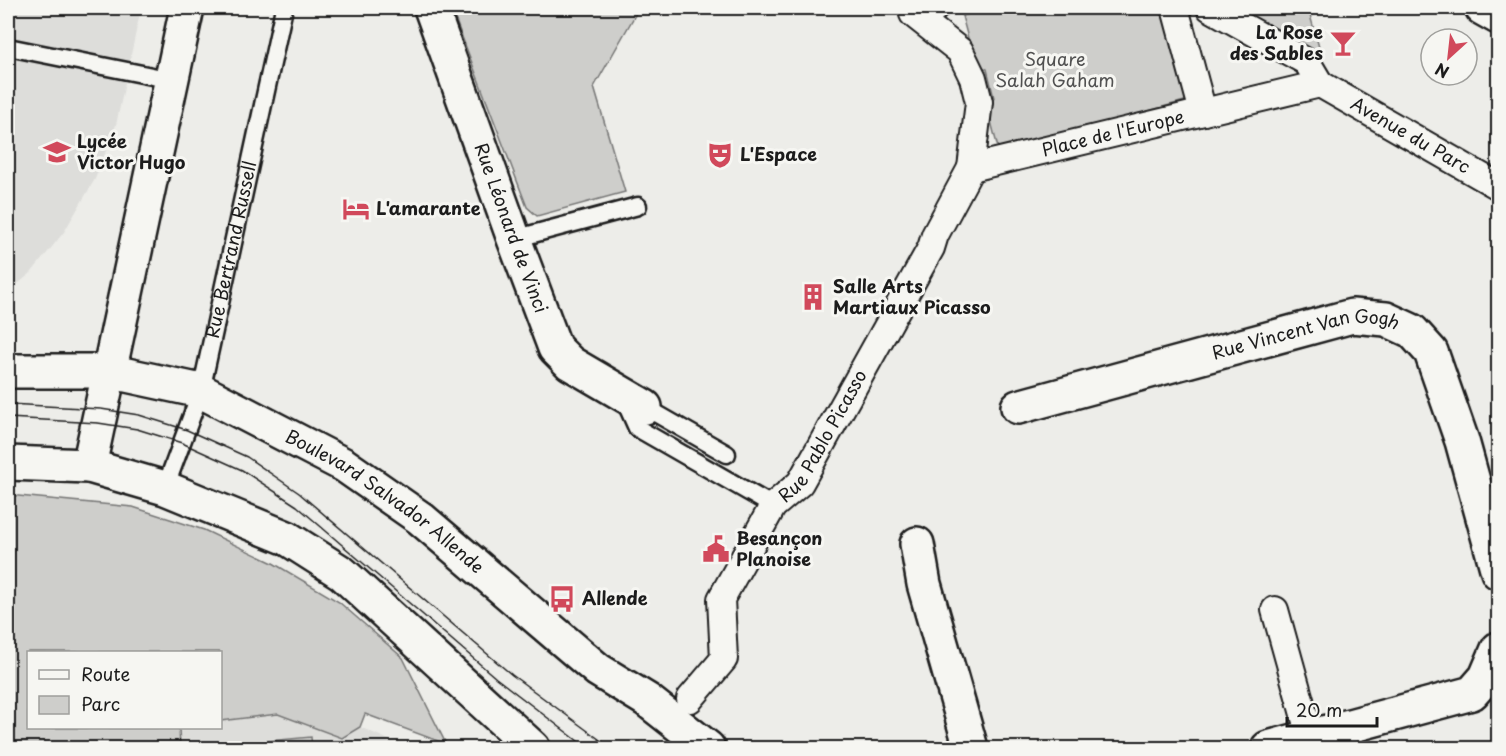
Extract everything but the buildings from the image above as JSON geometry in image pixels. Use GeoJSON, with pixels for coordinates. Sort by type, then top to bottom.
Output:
{"type":"FeatureCollection","features":[{"type":"Feature","properties":{"kind":"street"},"geometry":{"type":"LineString","coordinates":[[89,466],[187,8]]}},
{"type":"Feature","properties":{"kind":"street","name":"Rue Léonard de Vinci"},"geometry":{"type":"LineString","coordinates":[[431,8],[555,348],[570,363],[633,400]]}},
{"type":"Feature","properties":{"kind":"street"},"geometry":{"type":"LineString","coordinates":[[1175,8],[1203,112]]}},
{"type":"Feature","properties":{"kind":"street"},"geometry":{"type":"LineString","coordinates":[[1210,8],[1307,62],[1320,84]]}},
{"type":"Feature","properties":{"kind":"street"},"geometry":{"type":"LineString","coordinates":[[1482,8],[1498,17]]}},
{"type":"Feature","properties":{"kind":"street"},"geometry":{"type":"LineString","coordinates":[[916,10],[960,51],[973,78],[979,102],[971,168]]}},
{"type":"Feature","properties":{"kind":"street","name":"Place de l'Europe"},"geometry":{"type":"LineString","coordinates":[[971,168],[1320,84]]}},
{"type":"Feature","properties":{"kind":"street","name":"Avenue du Parc"},"geometry":{"type":"LineString","coordinates":[[1320,84],[1498,186]]}},
{"type":"Feature","properties":{"kind":"street","name":"Rue Pablo Picasso"},"geometry":{"type":"LineString","coordinates":[[690,699],[724,659],[721,599],[772,506],[800,483],[931,248],[935,235],[971,168]]}},
{"type":"Feature","properties":{"kind":"street","name":"Rue Vincent Van Gogh"},"geometry":{"type":"LineString","coordinates":[[1018,407],[1352,316],[1386,319],[1412,331],[1431,352],[1462,441],[1498,572]]}},
{"type":"Feature","properties":{"kind":"street","name":"Boulevard Salvador Allende"},"geometry":{"type":"LineString","coordinates":[[8,370],[108,371],[201,391],[344,465],[420,518],[598,670],[647,700],[708,748]]}},
{"type":"Feature","properties":{"kind":"street"},"geometry":{"type":"LineString","coordinates":[[8,463],[89,466],[165,488],[287,538],[342,573],[533,748]]}},
{"type":"Feature","properties":{"kind":"street"},"geometry":{"type":"LineString","coordinates":[[917,544],[924,584],[971,748]]}},
{"type":"Feature","properties":{"kind":"street"},"geometry":{"type":"LineString","coordinates":[[1275,610],[1310,736]]}},
{"type":"Feature","properties":{"kind":"street"},"geometry":{"type":"LineString","coordinates":[[1268,748],[1472,693],[1486,677],[1497,655]]}},
{"type":"Feature","properties":{"kind":"lane","name":"Rue Bertrand Russell"},"geometry":{"type":"LineString","coordinates":[[165,488],[201,391],[284,8]]}},
{"type":"Feature","properties":{"kind":"lane"},"geometry":{"type":"LineString","coordinates":[[8,47],[172,80]]}},
{"type":"Feature","properties":{"kind":"lane"},"geometry":{"type":"LineString","coordinates":[[514,239],[638,206]]}},
{"type":"Feature","properties":{"kind":"lane"},"geometry":{"type":"LineString","coordinates":[[633,400],[637,428],[772,506]]}},
{"type":"Feature","properties":{"kind":"lane"},"geometry":{"type":"LineString","coordinates":[[633,400],[727,454]]}},
{"type":"Feature","properties":{"kind":"shaded area","name":"Lycée Victor Hugo"},"geometry":{"type":"Polygon","coordinates":[[[8,8],[141,8],[116,125],[95,179],[64,232],[31,273],[8,292],[8,8]]]}},
{"type":"Feature","properties":{"kind":"shaded area"},"geometry":{"type":"Polygon","coordinates":[[[278,714],[342,738],[360,727],[389,740],[392,748],[180,748],[179,729],[222,729],[222,721],[278,714]]]}},
{"type":"Feature","properties":{"kind":"green space"},"geometry":{"type":"Polygon","coordinates":[[[451,8],[639,8],[594,87],[625,192],[537,216],[527,207],[451,8]]]}},
{"type":"Feature","properties":{"kind":"green space","name":"Square Salah Gaham"},"geometry":{"type":"Polygon","coordinates":[[[992,8],[1167,8],[1188,100],[999,152],[988,110],[994,98],[987,69],[975,64],[962,16],[992,8]]]}},
{"type":"Feature","properties":{"kind":"green space"},"geometry":{"type":"Polygon","coordinates":[[[1233,8],[1308,8],[1322,58],[1233,8]]]}},
{"type":"Feature","properties":{"kind":"green space"},"geometry":{"type":"Polygon","coordinates":[[[8,495],[133,507],[204,530],[273,563],[339,602],[403,658],[446,744],[365,714],[360,727],[342,738],[278,714],[222,721],[222,651],[27,651],[27,729],[179,729],[180,748],[8,748],[8,495]]]}},
{"type":"Feature","properties":{"kind":"green space"},"geometry":{"type":"Polygon","coordinates":[[[311,737],[312,748],[192,748],[311,737]]]}},
{"type":"Feature","properties":{"kind":"tram line"},"geometry":{"type":"LineString","coordinates":[[8,404],[101,409],[139,415],[187,430],[247,457],[299,493],[512,675],[611,748]]}},
{"type":"Feature","properties":{"kind":"tram line"},"geometry":{"type":"LineString","coordinates":[[8,418],[98,423],[137,429],[182,443],[242,470],[297,506],[496,678],[587,748]]}},
{"type":"Feature","properties":{"kind":"place","name":"La Rose des Sables"},"geometry":{"type":"Point","coordinates":[1343,43]}},
{"type":"Feature","properties":{"kind":"place","name":"Lycée Victor Hugo"},"geometry":{"type":"Point","coordinates":[57,152]}},
{"type":"Feature","properties":{"kind":"place","name":"L'Espace"},"geometry":{"type":"Point","coordinates":[720,155]}},
{"type":"Feature","properties":{"kind":"place","name":"L'amarante"},"geometry":{"type":"Point","coordinates":[356,209]}},
{"type":"Feature","properties":{"kind":"place","name":"Salle Arts Martiaux Picasso"},"geometry":{"type":"Point","coordinates":[813,297]}},
{"type":"Feature","properties":{"kind":"place","name":"Besançon Planoise"},"geometry":{"type":"Point","coordinates":[716,549]}},
{"type":"Feature","properties":{"kind":"place","name":"Allende"},"geometry":{"type":"Point","coordinates":[562,599]}}]}
